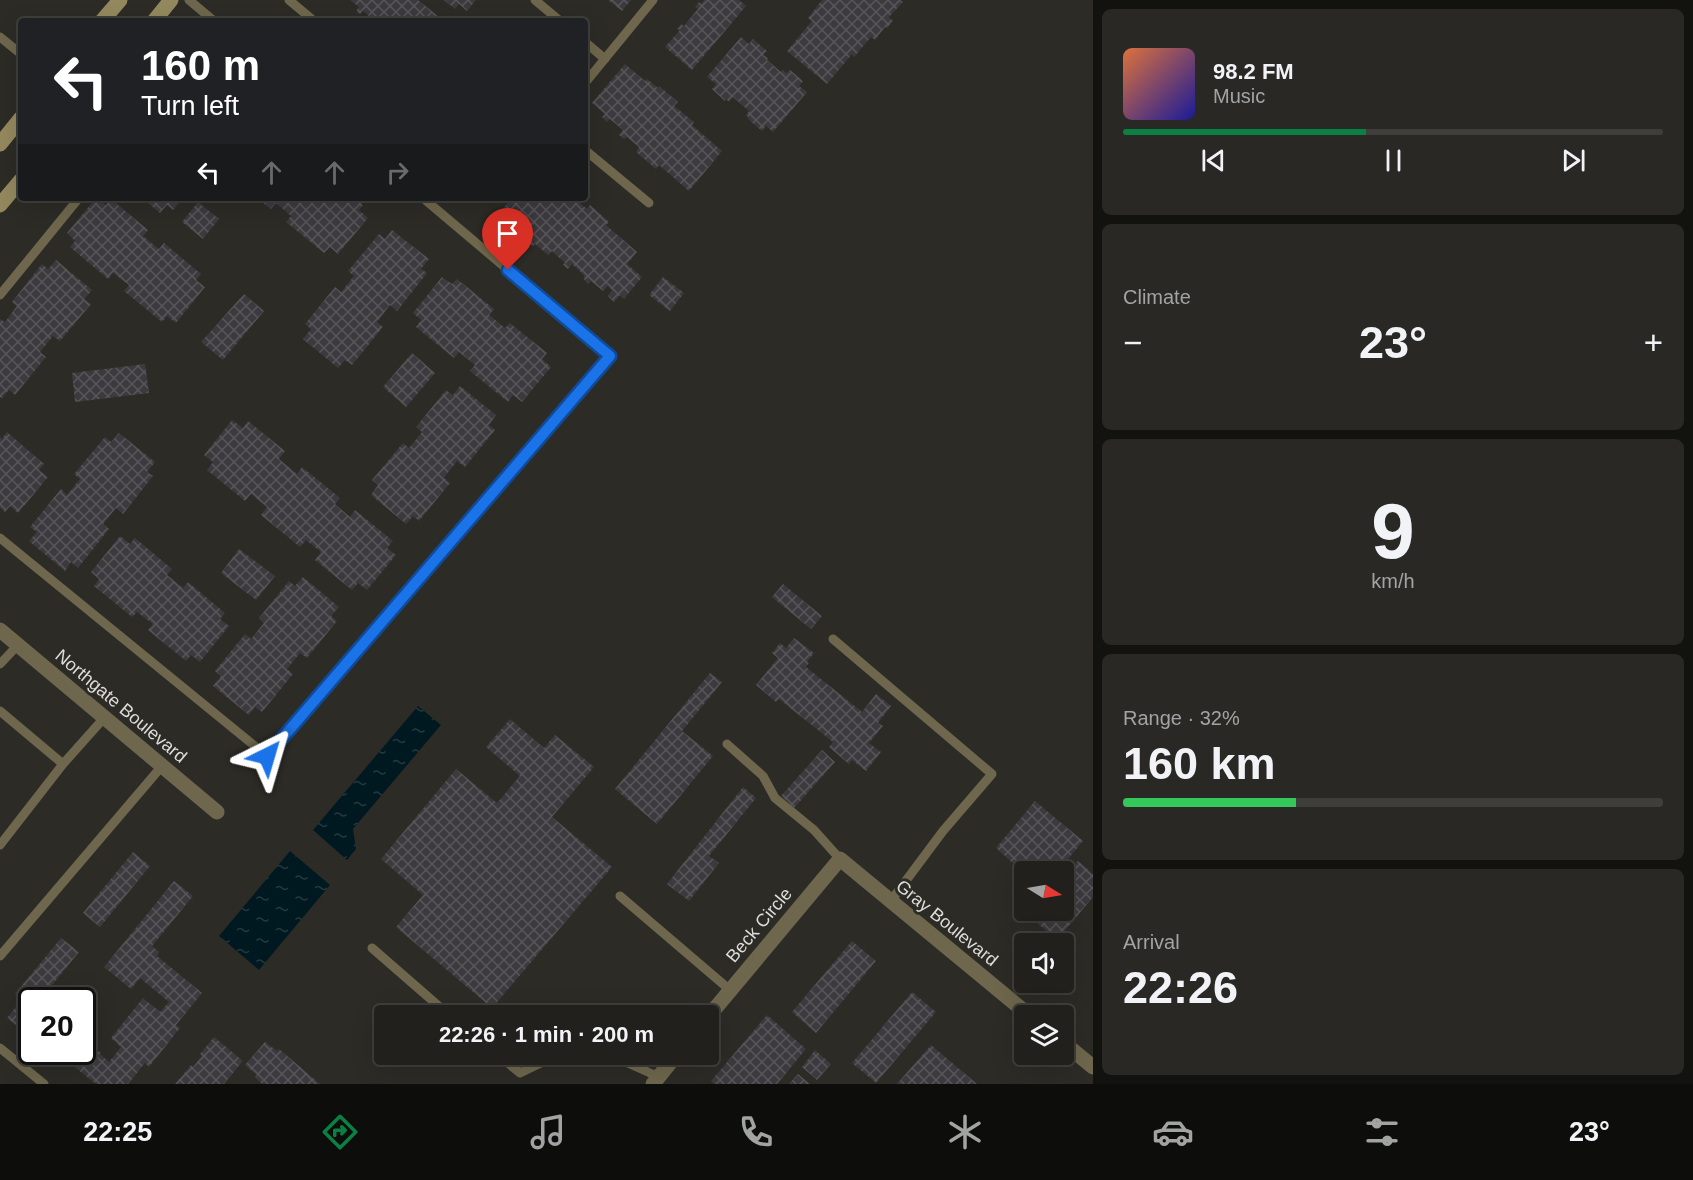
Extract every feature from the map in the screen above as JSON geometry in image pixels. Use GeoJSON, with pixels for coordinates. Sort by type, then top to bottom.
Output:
{"type":"FeatureCollection","features":[{"type":"Feature","properties":{"kind":"main road"},"geometry":{"type":"LineString","coordinates":[[105,18],[120,0]]}},
{"type":"Feature","properties":{"kind":"main road"},"geometry":{"type":"LineString","coordinates":[[156,18],[171,0]]}},
{"type":"Feature","properties":{"kind":"main road"},"geometry":{"type":"LineString","coordinates":[[0,144],[18,122]]}},
{"type":"Feature","properties":{"kind":"main road"},"geometry":{"type":"LineString","coordinates":[[0,205],[18,184]]}},
{"type":"Feature","properties":{"kind":"street","name":"Northgate Boulevard"},"geometry":{"type":"LineString","coordinates":[[0,630],[218,812]]}},
{"type":"Feature","properties":{"kind":"street","name":"Gray Boulevard"},"geometry":{"type":"LineString","coordinates":[[840,859],[1016,1005]]}},
{"type":"Feature","properties":{"kind":"street","name":"Beck Circle"},"geometry":{"type":"LineString","coordinates":[[718,1005],[840,859]]}},
{"type":"Feature","properties":{"kind":"street"},"geometry":{"type":"LineString","coordinates":[[1074,1051],[1093,1067]]}},
{"type":"Feature","properties":{"kind":"street"},"geometry":{"type":"LineString","coordinates":[[656,1080],[668,1065]]}},
{"type":"Feature","properties":{"kind":"lane"},"geometry":{"type":"LineString","coordinates":[[189,0],[210,18]]}},
{"type":"Feature","properties":{"kind":"lane"},"geometry":{"type":"LineString","coordinates":[[289,0],[310,18]]}},
{"type":"Feature","properties":{"kind":"lane"},"geometry":{"type":"LineString","coordinates":[[535,0],[556,18]]}},
{"type":"Feature","properties":{"kind":"lane"},"geometry":{"type":"LineString","coordinates":[[588,79],[654,0]]}},
{"type":"Feature","properties":{"kind":"lane"},"geometry":{"type":"LineString","coordinates":[[0,37],[18,52]]}},
{"type":"Feature","properties":{"kind":"lane"},"geometry":{"type":"LineString","coordinates":[[588,45],[605,59]]}},
{"type":"Feature","properties":{"kind":"lane"},"geometry":{"type":"LineString","coordinates":[[588,152],[649,203]]}},
{"type":"Feature","properties":{"kind":"lane"},"geometry":{"type":"LineString","coordinates":[[0,295],[77,201]]}},
{"type":"Feature","properties":{"kind":"lane"},"geometry":{"type":"LineString","coordinates":[[0,538],[267,756],[610,356],[427,201]]}},
{"type":"Feature","properties":{"kind":"lane"},"geometry":{"type":"LineString","coordinates":[[833,639],[992,774],[943,831],[890,902]]}},
{"type":"Feature","properties":{"kind":"lane"},"geometry":{"type":"LineString","coordinates":[[0,664],[18,645]]}},
{"type":"Feature","properties":{"kind":"lane"},"geometry":{"type":"LineString","coordinates":[[0,711],[63,764]]}},
{"type":"Feature","properties":{"kind":"lane"},"geometry":{"type":"LineString","coordinates":[[0,845],[63,764],[104,718]]}},
{"type":"Feature","properties":{"kind":"lane"},"geometry":{"type":"LineString","coordinates":[[727,744],[763,776],[775,798],[814,830],[840,859]]}},
{"type":"Feature","properties":{"kind":"lane"},"geometry":{"type":"LineString","coordinates":[[0,956],[162,766]]}},
{"type":"Feature","properties":{"kind":"lane"},"geometry":{"type":"LineString","coordinates":[[620,896],[730,990]]}},
{"type":"Feature","properties":{"kind":"lane"},"geometry":{"type":"LineString","coordinates":[[372,948],[437,1005]]}},
{"type":"Feature","properties":{"kind":"lane"},"geometry":{"type":"LineString","coordinates":[[0,1048],[44,1084]]}},
{"type":"Feature","properties":{"kind":"lane"},"geometry":{"type":"LineString","coordinates":[[510,1065],[520,1073],[537,1065]]}},
{"type":"Feature","properties":{"kind":"lane"},"geometry":{"type":"LineString","coordinates":[[630,1065],[656,1080]]}},
{"type":"Feature","properties":{"kind":"water"},"geometry":{"type":"Polygon","coordinates":[[[418,706],[441,725],[353,829],[356,849],[347,860],[313,830],[418,706]]]}},
{"type":"Feature","properties":{"kind":"water"},"geometry":{"type":"Polygon","coordinates":[[[290,851],[330,885],[259,970],[219,936],[290,851]]]}},
{"type":"Feature","properties":{"kind":"building"},"geometry":{"type":"Polygon","coordinates":[[[350,0],[418,0],[440,18],[371,18],[363,11],[360,14],[356,11],[359,7],[350,0]]]}},
{"type":"Feature","properties":{"kind":"building"},"geometry":{"type":"Polygon","coordinates":[[[444,0],[476,0],[467,11],[459,4],[455,9],[444,0]]]}},
{"type":"Feature","properties":{"kind":"building"},"geometry":{"type":"Polygon","coordinates":[[[608,0],[631,0],[622,11],[608,0]]]}},
{"type":"Feature","properties":{"kind":"building"},"geometry":{"type":"Polygon","coordinates":[[[704,0],[739,0],[746,6],[692,70],[665,47],[680,30],[677,29],[681,24],[684,26],[698,9],[695,7],[699,2],[701,4],[704,0]]]}},
{"type":"Feature","properties":{"kind":"building"},"geometry":{"type":"Polygon","coordinates":[[[822,0],[900,0],[903,2],[889,17],[893,21],[887,28],[885,27],[875,40],[871,37],[854,57],[852,54],[827,84],[787,51],[812,21],[808,18],[822,0]]]}},
{"type":"Feature","properties":{"kind":"building"},"geometry":{"type":"Polygon","coordinates":[[[741,37],[749,44],[753,39],[767,51],[763,55],[768,58],[767,60],[781,72],[783,70],[786,73],[790,70],[803,81],[799,86],[807,92],[773,132],[766,126],[762,131],[748,119],[746,115],[749,111],[733,97],[729,102],[726,99],[725,101],[712,89],[716,84],[707,77],[741,37]]]}},
{"type":"Feature","properties":{"kind":"building"},"geometry":{"type":"Polygon","coordinates":[[[625,64],[645,81],[647,79],[658,88],[659,86],[678,102],[674,106],[694,122],[692,125],[722,151],[689,191],[659,165],[656,169],[636,152],[639,147],[627,137],[624,139],[619,135],[623,130],[610,119],[607,122],[602,117],[605,114],[592,103],[625,64]]]}},
{"type":"Feature","properties":{"kind":"building"},"geometry":{"type":"Polygon","coordinates":[[[94,201],[100,201],[106,205],[109,201],[113,201],[148,230],[143,236],[159,249],[164,243],[201,274],[196,280],[205,287],[176,323],[167,316],[162,322],[124,291],[129,285],[113,273],[108,279],[70,247],[75,241],[67,233],[94,201]]]}},
{"type":"Feature","properties":{"kind":"building"},"geometry":{"type":"Polygon","coordinates":[[[146,201],[180,201],[173,210],[167,205],[160,213],[146,201]]]}},
{"type":"Feature","properties":{"kind":"building"},"geometry":{"type":"Polygon","coordinates":[[[261,201],[358,201],[363,205],[359,210],[368,218],[338,254],[330,247],[324,253],[286,222],[291,216],[276,203],[271,209],[261,201]]]}},
{"type":"Feature","properties":{"kind":"building"},"geometry":{"type":"Polygon","coordinates":[[[510,201],[578,201],[587,209],[590,205],[609,222],[606,225],[637,252],[627,264],[642,277],[624,299],[620,295],[614,302],[608,296],[612,290],[608,286],[603,291],[591,281],[588,284],[584,275],[572,264],[568,269],[552,251],[548,255],[535,244],[533,246],[528,242],[531,235],[502,210],[510,201]]]}},
{"type":"Feature","properties":{"kind":"building"},"geometry":{"type":"Polygon","coordinates":[[[198,202],[219,219],[203,239],[182,222],[198,202]]]}},
{"type":"Feature","properties":{"kind":"building"},"geometry":{"type":"Polygon","coordinates":[[[392,230],[429,259],[421,269],[427,273],[397,311],[390,305],[377,322],[383,327],[352,365],[345,360],[338,368],[303,339],[311,329],[305,324],[335,287],[341,292],[354,276],[348,271],[379,234],[385,239],[392,230]]]}},
{"type":"Feature","properties":{"kind":"building"},"geometry":{"type":"Polygon","coordinates":[[[56,260],[92,290],[84,299],[91,304],[60,341],[53,336],[40,352],[46,357],[15,395],[9,390],[2,398],[0,397],[0,319],[5,322],[17,306],[12,302],[42,264],[48,269],[56,260]]]}},
{"type":"Feature","properties":{"kind":"building"},"geometry":{"type":"Polygon","coordinates":[[[442,277],[452,284],[457,279],[494,309],[489,315],[505,328],[510,323],[547,353],[542,359],[551,367],[522,402],[513,395],[508,402],[470,371],[475,365],[459,352],[454,358],[416,327],[421,320],[413,313],[442,277]]]}},
{"type":"Feature","properties":{"kind":"building"},"geometry":{"type":"Polygon","coordinates":[[[663,277],[684,293],[670,311],[649,295],[663,277]]]}},
{"type":"Feature","properties":{"kind":"building"},"geometry":{"type":"Polygon","coordinates":[[[244,294],[264,311],[223,360],[201,342],[244,294]]]}},
{"type":"Feature","properties":{"kind":"building"},"geometry":{"type":"Polygon","coordinates":[[[412,353],[435,373],[406,407],[383,387],[412,353]]]}},
{"type":"Feature","properties":{"kind":"building"},"geometry":{"type":"Polygon","coordinates":[[[145,364],[149,393],[75,402],[72,373],[145,364]]]}},
{"type":"Feature","properties":{"kind":"building"},"geometry":{"type":"Polygon","coordinates":[[[460,386],[496,415],[489,425],[495,430],[465,467],[457,461],[444,478],[450,483],[419,521],[413,516],[406,524],[371,495],[378,485],[372,480],[403,443],[409,448],[422,432],[416,427],[446,390],[453,395],[460,386]]]}},
{"type":"Feature","properties":{"kind":"building"},"geometry":{"type":"Polygon","coordinates":[[[232,420],[243,428],[248,421],[285,451],[279,459],[297,474],[302,467],[340,498],[335,504],[350,517],[355,510],[393,541],[387,548],[396,555],[367,590],[358,583],[352,590],[315,560],[321,552],[306,540],[300,547],[261,515],[267,507],[251,494],[245,501],[207,470],[213,462],[204,455],[232,420]]]}},
{"type":"Feature","properties":{"kind":"building"},"geometry":{"type":"Polygon","coordinates":[[[7,432],[44,464],[39,470],[48,477],[18,513],[10,506],[5,512],[0,508],[0,437],[2,439],[7,432]]]}},
{"type":"Feature","properties":{"kind":"building"},"geometry":{"type":"Polygon","coordinates":[[[119,433],[155,462],[147,472],[153,476],[123,514],[116,508],[103,524],[109,529],[78,568],[71,562],[65,571],[29,541],[37,532],[30,527],[61,489],[67,495],[80,479],[74,474],[105,437],[111,442],[119,433]]]}},
{"type":"Feature","properties":{"kind":"building"},"geometry":{"type":"Polygon","coordinates":[[[120,536],[130,544],[135,538],[172,569],[167,575],[183,588],[188,582],[225,613],[220,619],[229,626],[200,662],[191,655],[186,661],[148,630],[153,624],[137,612],[132,617],[94,586],[99,579],[91,572],[120,536]]]}},
{"type":"Feature","properties":{"kind":"building"},"geometry":{"type":"Polygon","coordinates":[[[239,549],[275,576],[256,600],[221,573],[239,549]]]}},
{"type":"Feature","properties":{"kind":"building"},"geometry":{"type":"Polygon","coordinates":[[[303,577],[339,607],[331,616],[337,621],[307,658],[300,653],[287,669],[293,674],[262,712],[255,707],[249,715],[213,686],[221,676],[215,671],[245,634],[251,639],[264,623],[259,618],[289,581],[295,586],[303,577]]]}},
{"type":"Feature","properties":{"kind":"building"},"geometry":{"type":"Polygon","coordinates":[[[783,584],[822,616],[811,629],[772,597],[783,584]]]}},
{"type":"Feature","properties":{"kind":"building"},"geometry":{"type":"Polygon","coordinates":[[[794,638],[814,653],[806,667],[862,712],[876,694],[891,706],[878,723],[883,726],[869,743],[881,752],[866,771],[852,760],[849,764],[829,747],[833,742],[779,699],[776,702],[756,685],[778,658],[772,653],[780,643],[786,648],[794,638]]]}},
{"type":"Feature","properties":{"kind":"building"},"geometry":{"type":"Polygon","coordinates":[[[710,673],[722,682],[682,731],[713,756],[657,824],[615,789],[710,673]]]}},
{"type":"Feature","properties":{"kind":"building"},"geometry":{"type":"Polygon","coordinates":[[[510,719],[544,748],[555,735],[594,767],[552,817],[612,867],[495,1005],[488,1005],[396,927],[423,895],[381,859],[456,769],[497,803],[520,776],[486,747],[510,719]]]}},
{"type":"Feature","properties":{"kind":"building"},"geometry":{"type":"Polygon","coordinates":[[[822,750],[835,762],[794,808],[781,796],[822,750]]]}},
{"type":"Feature","properties":{"kind":"building"},"geometry":{"type":"Polygon","coordinates":[[[743,787],[756,798],[709,856],[719,863],[689,901],[667,884],[743,787]]]}},
{"type":"Feature","properties":{"kind":"building"},"geometry":{"type":"Polygon","coordinates":[[[1035,801],[1083,841],[1066,861],[1014,861],[1014,864],[996,848],[1035,801]]]}},
{"type":"Feature","properties":{"kind":"building"},"geometry":{"type":"Polygon","coordinates":[[[133,852],[150,866],[100,927],[83,913],[133,852]]]}},
{"type":"Feature","properties":{"kind":"building"},"geometry":{"type":"Polygon","coordinates":[[[1078,861],[1093,874],[1093,897],[1074,920],[1074,866],[1078,861]]]}},
{"type":"Feature","properties":{"kind":"building"},"geometry":{"type":"Polygon","coordinates":[[[174,881],[193,896],[152,946],[159,952],[157,956],[202,993],[176,1025],[180,1028],[149,1067],[145,1063],[128,1084],[96,1084],[72,1065],[96,1065],[96,1049],[109,1062],[121,1047],[111,1038],[143,998],[160,1012],[169,1002],[140,978],[131,989],[104,967],[174,881]]]}},
{"type":"Feature","properties":{"kind":"building"},"geometry":{"type":"Polygon","coordinates":[[[1035,921],[1073,921],[1063,933],[1049,933],[1035,921]]]}},
{"type":"Feature","properties":{"kind":"building"},"geometry":{"type":"Polygon","coordinates":[[[61,938],[79,952],[51,987],[21,987],[61,938]]]}},
{"type":"Feature","properties":{"kind":"building"},"geometry":{"type":"Polygon","coordinates":[[[852,941],[876,961],[816,1033],[792,1012],[852,941]]]}},
{"type":"Feature","properties":{"kind":"building"},"geometry":{"type":"Polygon","coordinates":[[[912,992],[936,1012],[876,1083],[852,1063],[912,992]]]}},
{"type":"Feature","properties":{"kind":"building"},"geometry":{"type":"Polygon","coordinates":[[[18,1004],[18,1027],[7,1018],[18,1004]]]}},
{"type":"Feature","properties":{"kind":"building"},"geometry":{"type":"Polygon","coordinates":[[[767,1015],[806,1049],[777,1084],[714,1084],[711,1081],[767,1015]]]}},
{"type":"Feature","properties":{"kind":"building"},"geometry":{"type":"Polygon","coordinates":[[[214,1037],[243,1061],[224,1084],[175,1084],[191,1065],[193,1067],[214,1037]]]}},
{"type":"Feature","properties":{"kind":"building"},"geometry":{"type":"Polygon","coordinates":[[[265,1042],[277,1051],[279,1049],[320,1084],[262,1084],[255,1077],[257,1075],[245,1065],[265,1042]]]}},
{"type":"Feature","properties":{"kind":"building"},"geometry":{"type":"Polygon","coordinates":[[[931,1045],[977,1084],[897,1084],[931,1045]]]}},
{"type":"Feature","properties":{"kind":"building"},"geometry":{"type":"Polygon","coordinates":[[[815,1050],[831,1064],[817,1080],[802,1067],[815,1050]]]}},
{"type":"Feature","properties":{"kind":"building"},"geometry":{"type":"Polygon","coordinates":[[[798,1074],[810,1084],[789,1084],[798,1074]]]}},
{"type":"Feature","properties":{"kind":"route"},"geometry":{"type":"LineString","coordinates":[[267,756],[610,356],[508,270]]}}]}
